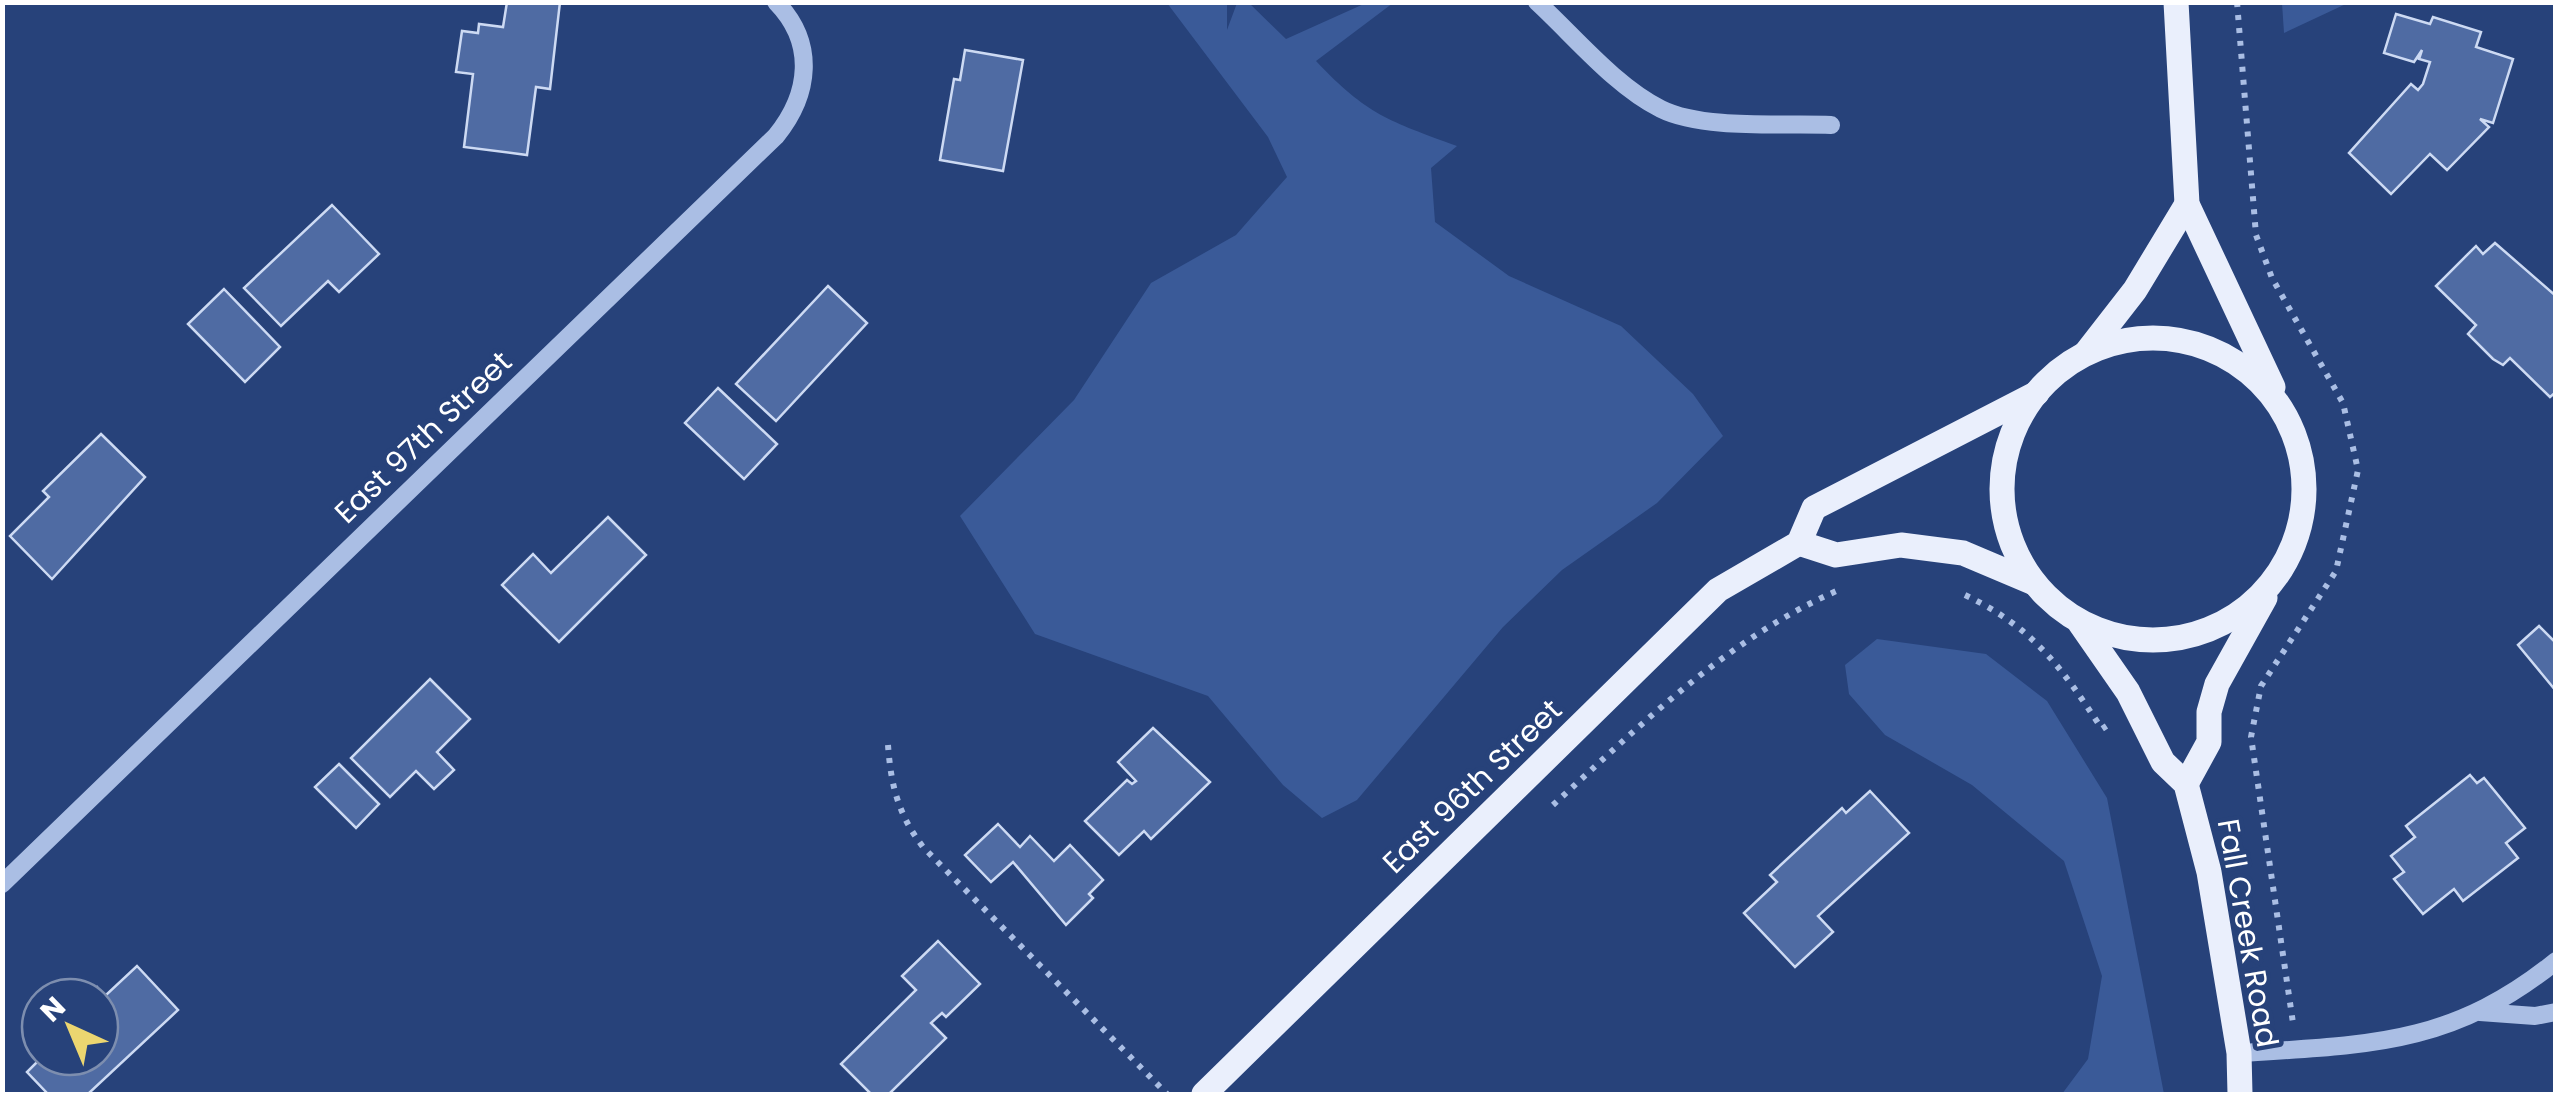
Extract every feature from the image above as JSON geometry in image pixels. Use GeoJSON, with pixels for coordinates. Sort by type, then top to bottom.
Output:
{"type":"FeatureCollection","features":[{"type":"Feature","properties":{"kind":"main road"},"geometry":{"type":"LineString","coordinates":[[2176,2],[2187,204],[2298,447],[2302,511],[2295,542],[2217,684],[2209,712],[2209,742],[2186,784]]}},
{"type":"Feature","properties":{"kind":"main road"},"geometry":{"type":"LineString","coordinates":[[2034,584],[2008,532],[2002,488],[2009,444],[2037,393],[2085,354],[2135,290],[2187,204]]}},
{"type":"Feature","properties":{"kind":"main road"},"geometry":{"type":"LineString","coordinates":[[2085,354],[2116,342],[2149,338],[2214,350],[2243,367],[2268,390],[2286,417]]}},
{"type":"Feature","properties":{"kind":"main road","name":"East 96th Street"},"geometry":{"type":"LineString","coordinates":[[1204,1094],[1718,590],[1798,543],[1814,508],[2037,393]]}},
{"type":"Feature","properties":{"kind":"main road"},"geometry":{"type":"LineString","coordinates":[[1798,543],[1836,554],[1901,545],[1949,550],[2034,584],[2079,622],[2141,640],[2205,631],[2247,606],[2280,570]]}},
{"type":"Feature","properties":{"kind":"main road","name":"Fall Creek Road"},"geometry":{"type":"LineString","coordinates":[[2079,622],[2128,692],[2163,762],[2186,784],[2209,872],[2238,1053],[2240,1094]]}},
{"type":"Feature","properties":{"kind":"street","name":"East 97th Street"},"geometry":{"type":"LineString","coordinates":[[2,884],[776,136],[800,96],[805,64],[798,34],[776,2]]}},
{"type":"Feature","properties":{"kind":"street"},"geometry":{"type":"LineString","coordinates":[[1538,2],[1637,93],[1662,110],[1694,119],[1831,125]]}},
{"type":"Feature","properties":{"kind":"street"},"geometry":{"type":"LineString","coordinates":[[2238,1053],[2394,1041],[2428,1034],[2479,1012],[2527,984],[2556,961]]}},
{"type":"Feature","properties":{"kind":"street"},"geometry":{"type":"LineString","coordinates":[[2479,1012],[2535,1016],[2556,1012]]}},
{"type":"Feature","properties":{"kind":"path"},"geometry":{"type":"LineString","coordinates":[[2237,2],[2256,235],[2272,278],[2343,403],[2358,470],[2336,572],[2262,686],[2251,736],[2293,1012]]}},
{"type":"Feature","properties":{"kind":"path"},"geometry":{"type":"LineString","coordinates":[[1547,810],[1665,702],[1731,652],[1804,605],[1844,588]]}},
{"type":"Feature","properties":{"kind":"path"},"geometry":{"type":"LineString","coordinates":[[1952,588],[1996,609],[2030,633],[2059,664],[2102,729]]}},
{"type":"Feature","properties":{"kind":"path"},"geometry":{"type":"LineString","coordinates":[[888,745],[892,791],[904,822],[923,847],[1167,1094]]}},
{"type":"Feature","properties":{"kind":"shaded area"},"geometry":{"type":"Polygon","coordinates":[[[2282,2],[2348,3],[2284,33],[2282,2]]]}},
{"type":"Feature","properties":{"kind":"shaded area"},"geometry":{"type":"Polygon","coordinates":[[[1167,3],[1227,3],[1227,30],[1237,3],[1249,3],[1286,39],[1366,3],[1393,3],[1316,61],[1365,105],[1413,130],[1457,146],[1431,168],[1435,222],[1509,276],[1621,326],[1693,394],[1723,436],[1657,503],[1562,570],[1503,627],[1357,800],[1322,818],[1283,785],[1208,696],[1035,634],[960,516],[1074,400],[1151,283],[1236,235],[1287,177],[1268,137],[1167,3]]]}},
{"type":"Feature","properties":{"kind":"shaded area"},"geometry":{"type":"Polygon","coordinates":[[[1877,639],[1986,654],[2047,701],[2107,798],[2164,1094],[2062,1094],[2088,1059],[2102,976],[2064,861],[1972,785],[1885,735],[1849,694],[1845,665],[1877,639]]]}},
{"type":"Feature","properties":{"kind":"building"},"geometry":{"type":"Polygon","coordinates":[[[507,2],[560,2],[550,89],[536,87],[527,155],[464,147],[473,74],[456,72],[462,31],[478,33],[479,24],[503,27],[507,2]]]}},
{"type":"Feature","properties":{"kind":"building"},"geometry":{"type":"Polygon","coordinates":[[[2396,14],[2430,24],[2433,17],[2481,32],[2476,47],[2513,59],[2493,123],[2480,119],[2489,127],[2447,170],[2430,154],[2391,194],[2349,153],[2411,84],[2418,90],[2423,84],[2430,62],[2419,59],[2422,50],[2414,62],[2384,53],[2396,14]]]}},
{"type":"Feature","properties":{"kind":"building"},"geometry":{"type":"Polygon","coordinates":[[[965,50],[1023,60],[1003,171],[940,160],[954,79],[960,80],[965,50]]]}},
{"type":"Feature","properties":{"kind":"building"},"geometry":{"type":"Polygon","coordinates":[[[332,205],[379,254],[339,292],[328,281],[281,326],[244,288],[332,205]]]}},
{"type":"Feature","properties":{"kind":"building"},"geometry":{"type":"Polygon","coordinates":[[[2495,243],[2556,296],[2556,392],[2550,397],[2510,358],[2503,365],[2493,359],[2468,334],[2476,325],[2436,286],[2476,246],[2483,254],[2495,243]]]}},
{"type":"Feature","properties":{"kind":"building"},"geometry":{"type":"Polygon","coordinates":[[[828,286],[867,323],[776,421],[736,384],[828,286]]]}},
{"type":"Feature","properties":{"kind":"building"},"geometry":{"type":"Polygon","coordinates":[[[224,289],[280,347],[245,382],[188,324],[224,289]]]}},
{"type":"Feature","properties":{"kind":"building"},"geometry":{"type":"Polygon","coordinates":[[[718,388],[777,444],[744,479],[685,423],[718,388]]]}},
{"type":"Feature","properties":{"kind":"building"},"geometry":{"type":"Polygon","coordinates":[[[101,434],[145,477],[52,579],[10,536],[49,497],[43,491],[101,434]]]}},
{"type":"Feature","properties":{"kind":"building"},"geometry":{"type":"Polygon","coordinates":[[[608,517],[646,555],[559,642],[502,585],[533,554],[551,573],[608,517]]]}},
{"type":"Feature","properties":{"kind":"building"},"geometry":{"type":"Polygon","coordinates":[[[2539,626],[2556,643],[2556,691],[2518,645],[2539,626]]]}},
{"type":"Feature","properties":{"kind":"building"},"geometry":{"type":"Polygon","coordinates":[[[430,679],[470,719],[437,752],[454,770],[434,789],[416,771],[390,797],[351,758],[430,679]]]}},
{"type":"Feature","properties":{"kind":"building"},"geometry":{"type":"Polygon","coordinates":[[[1153,728],[1210,782],[1151,839],[1144,831],[1119,855],[1085,821],[1127,780],[1132,784],[1136,781],[1118,762],[1153,728]]]}},
{"type":"Feature","properties":{"kind":"building"},"geometry":{"type":"Polygon","coordinates":[[[339,764],[379,804],[356,828],[315,787],[339,764]]]}},
{"type":"Feature","properties":{"kind":"building"},"geometry":{"type":"Polygon","coordinates":[[[2470,775],[2477,783],[2484,778],[2525,828],[2506,843],[2518,858],[2463,901],[2454,889],[2423,914],[2394,879],[2404,872],[2391,856],[2415,837],[2406,826],[2470,775]]]}},
{"type":"Feature","properties":{"kind":"building"},"geometry":{"type":"Polygon","coordinates":[[[1870,791],[1909,833],[1818,916],[1833,932],[1795,967],[1744,913],[1777,882],[1770,875],[1842,808],[1846,813],[1870,791]]]}},
{"type":"Feature","properties":{"kind":"building"},"geometry":{"type":"Polygon","coordinates":[[[998,824],[1020,847],[1030,836],[1054,861],[1070,845],[1103,880],[1089,894],[1093,898],[1066,925],[1013,862],[991,882],[965,855],[998,824]]]}},
{"type":"Feature","properties":{"kind":"building"},"geometry":{"type":"Polygon","coordinates":[[[938,941],[980,984],[946,1017],[942,1013],[931,1023],[946,1038],[889,1094],[871,1094],[841,1064],[916,990],[902,976],[938,941]]]}},
{"type":"Feature","properties":{"kind":"building"},"geometry":{"type":"Polygon","coordinates":[[[137,966],[178,1010],[120,1064],[120,982],[137,966]]]}},
{"type":"Feature","properties":{"kind":"building"},"geometry":{"type":"Polygon","coordinates":[[[32,1077],[106,1077],[88,1094],[48,1094],[32,1077]]]}}]}
